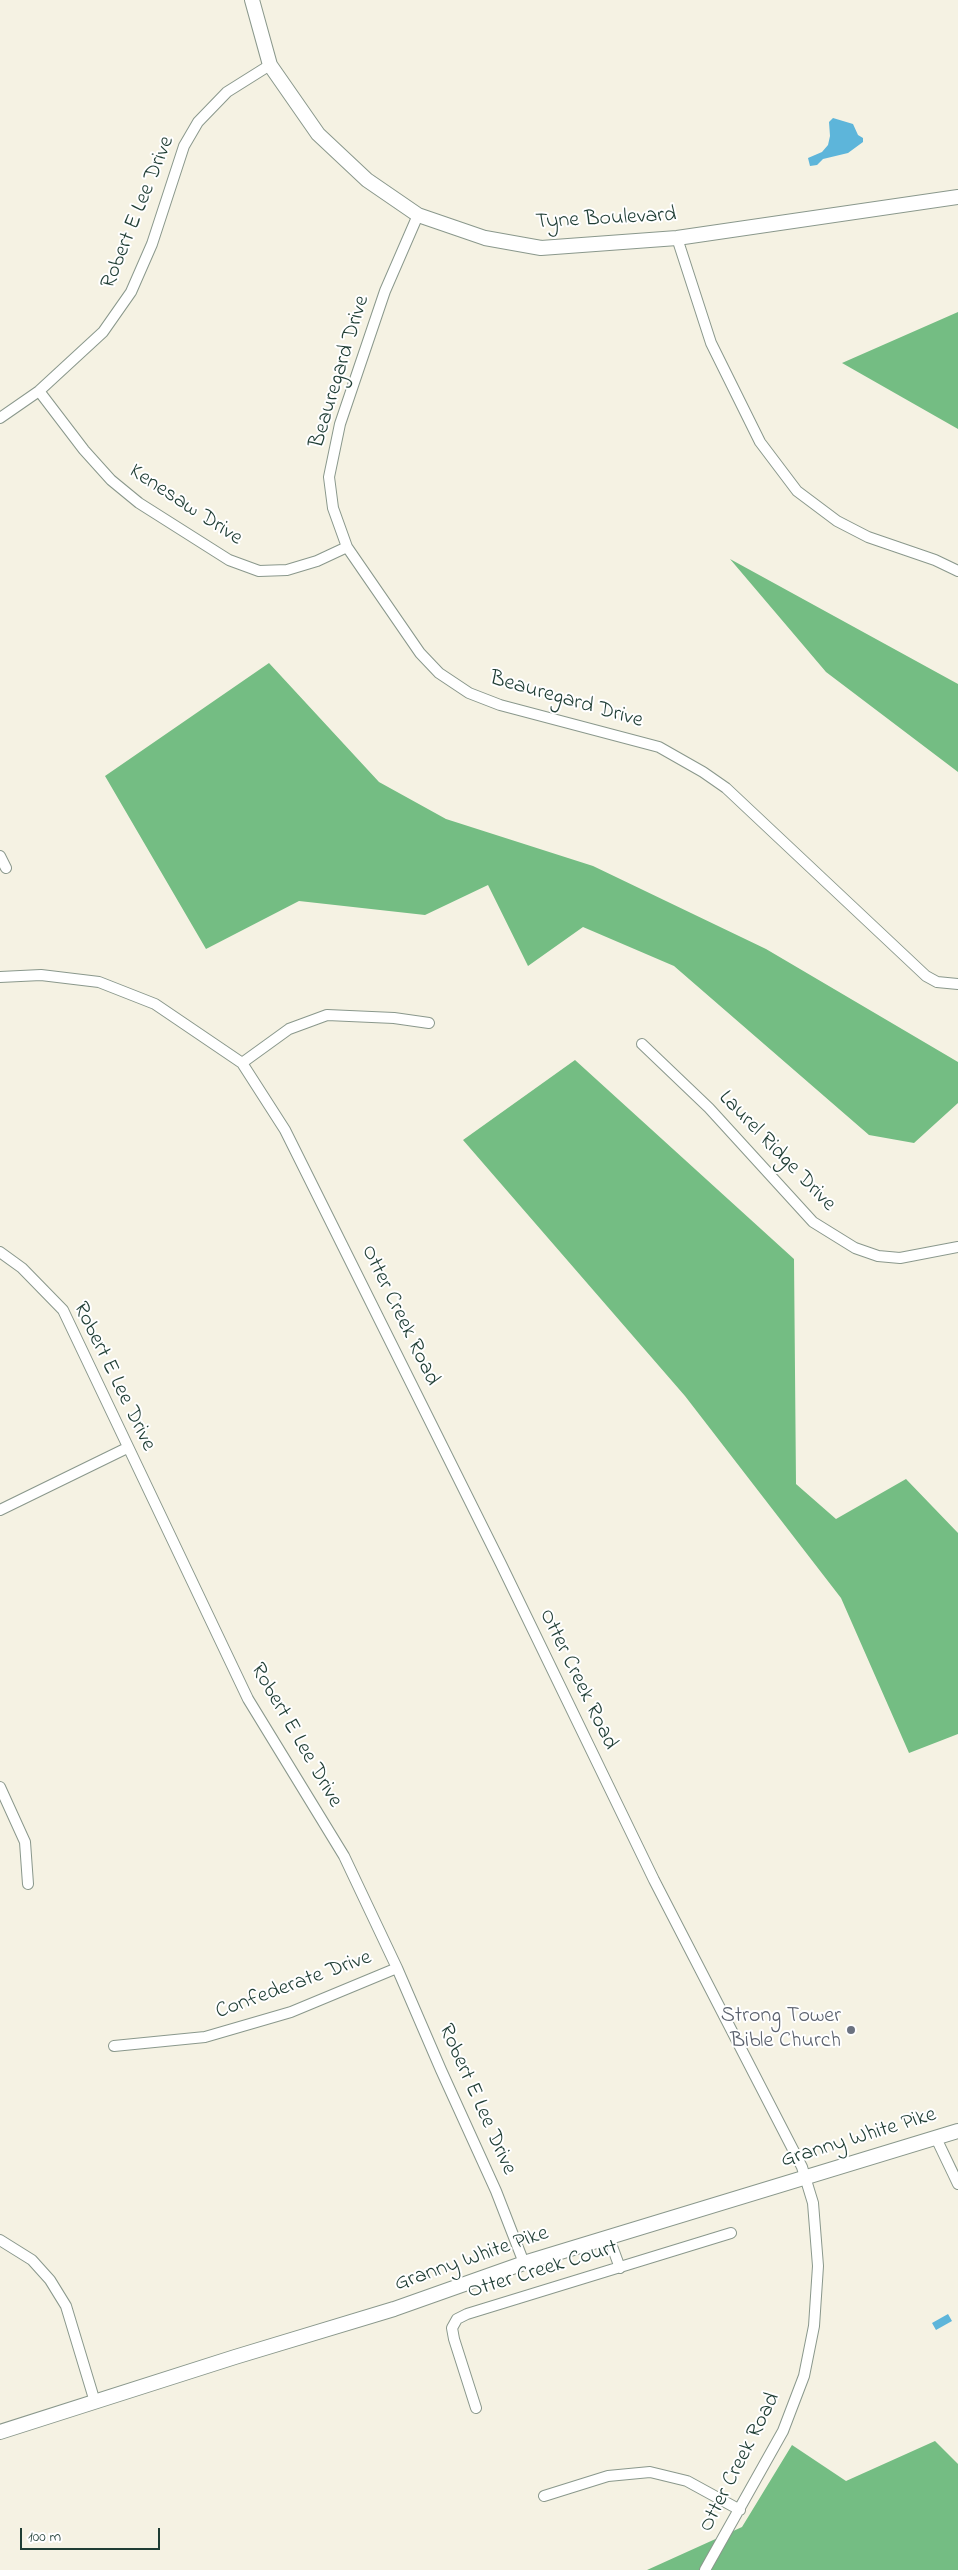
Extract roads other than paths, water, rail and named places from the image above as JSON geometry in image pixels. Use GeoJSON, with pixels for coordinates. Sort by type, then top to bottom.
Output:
{"type":"FeatureCollection","features":[{"type":"Feature","properties":{"kind":"main road","name":"Tyne Boulevard"},"geometry":{"type":"LineString","coordinates":[[252,0],[270,65],[318,134],[367,180],[418,215],[486,238],[541,248],[677,238],[958,197]]}},
{"type":"Feature","properties":{"kind":"main road","name":"Granny White Pike"},"geometry":{"type":"LineString","coordinates":[[0,2432],[394,2309],[524,2263],[958,2130]]}},
{"type":"Feature","properties":{"kind":"street","name":"Robert E Lee Drive"},"geometry":{"type":"LineString","coordinates":[[0,418],[39,390],[103,332],[131,292],[152,244],[184,146],[198,122],[226,92],[270,65]]}},
{"type":"Feature","properties":{"kind":"street","name":"Beauregard Drive"},"geometry":{"type":"LineString","coordinates":[[418,215],[385,291],[338,428],[329,477],[333,508],[347,547],[420,653],[439,673],[469,693],[500,705],[659,747],[703,772],[726,788],[926,976],[937,982],[958,984]]}},
{"type":"Feature","properties":{"kind":"street"},"geometry":{"type":"LineString","coordinates":[[677,238],[711,343],[760,442],[797,491],[836,521],[868,537],[935,560],[958,571]]}},
{"type":"Feature","properties":{"kind":"street","name":"Kenesaw Drive"},"geometry":{"type":"LineString","coordinates":[[39,390],[84,450],[111,480],[139,503],[229,560],[259,571],[287,570],[317,561],[347,547]]}},
{"type":"Feature","properties":{"kind":"street"},"geometry":{"type":"LineString","coordinates":[[0,856],[6,868]]}},
{"type":"Feature","properties":{"kind":"street","name":"Otter Creek Road"},"geometry":{"type":"LineString","coordinates":[[0,977],[41,975],[99,982],[155,1004],[242,1064],[285,1130],[501,1564],[654,1880],[795,2152],[806,2177],[813,2203],[818,2257],[817,2294],[809,2352],[789,2419],[705,2570]]}},
{"type":"Feature","properties":{"kind":"street"},"geometry":{"type":"LineString","coordinates":[[242,1064],[290,1029],[327,1015],[394,1018],[428,1023]]}},
{"type":"Feature","properties":{"kind":"street","name":"Laurel Ridge Drive"},"geometry":{"type":"LineString","coordinates":[[642,1044],[709,1108],[813,1222],[855,1248],[878,1256],[900,1258],[958,1247]]}},
{"type":"Feature","properties":{"kind":"street","name":"Robert E Lee Drive"},"geometry":{"type":"LineString","coordinates":[[0,1252],[22,1268],[63,1310],[248,1699],[344,1856],[398,1968],[441,2070],[502,2203],[524,2263]]}},
{"type":"Feature","properties":{"kind":"street"},"geometry":{"type":"LineString","coordinates":[[0,1510],[127,1448]]}},
{"type":"Feature","properties":{"kind":"street"},"geometry":{"type":"LineString","coordinates":[[0,1787],[25,1842],[28,1884]]}},
{"type":"Feature","properties":{"kind":"street","name":"Confederate Drive"},"geometry":{"type":"LineString","coordinates":[[114,2046],[205,2037],[291,2012],[398,1968]]}},
{"type":"Feature","properties":{"kind":"street"},"geometry":{"type":"LineString","coordinates":[[936,2138],[958,2184]]}},
{"type":"Feature","properties":{"kind":"street","name":"Otter Creek Court"},"geometry":{"type":"LineString","coordinates":[[476,2408],[453,2333],[454,2324],[457,2319],[731,2233]]}},
{"type":"Feature","properties":{"kind":"street"},"geometry":{"type":"LineString","coordinates":[[609,2238],[620,2268]]}},
{"type":"Feature","properties":{"kind":"street"},"geometry":{"type":"LineString","coordinates":[[0,2240],[32,2260],[50,2280],[66,2306],[95,2402]]}},
{"type":"Feature","properties":{"kind":"street"},"geometry":{"type":"LineString","coordinates":[[544,2496],[608,2476],[650,2472],[686,2481],[740,2510]]}},
{"type":"Feature","properties":{"kind":"water"},"geometry":{"type":"Polygon","coordinates":[[[833,118],[853,124],[858,135],[863,138],[863,142],[848,153],[823,159],[817,165],[810,166],[808,158],[822,152],[828,145],[830,136],[829,122],[833,118]]]}},
{"type":"Feature","properties":{"kind":"water"},"geometry":{"type":"Polygon","coordinates":[[[948,2314],[952,2321],[936,2330],[932,2323],[948,2314]]]}},
{"type":"Feature","properties":{"kind":"place","name":"Strong Tower Bible Church"},"geometry":{"type":"Point","coordinates":[851,2030]}}]}
